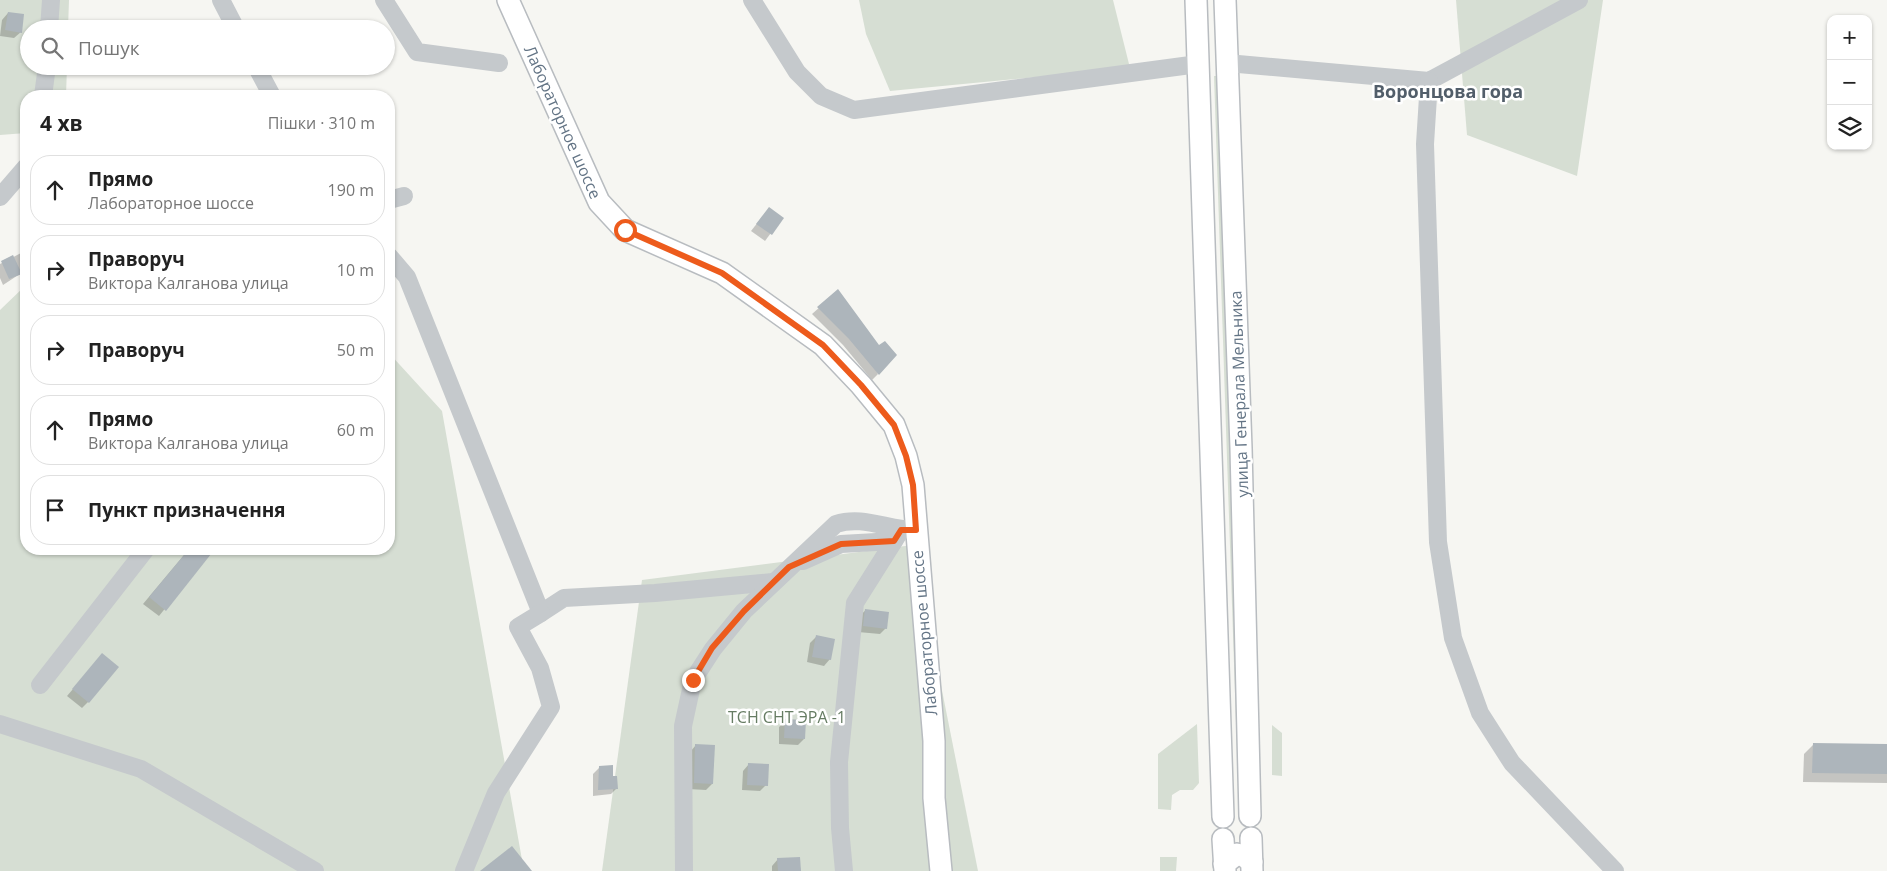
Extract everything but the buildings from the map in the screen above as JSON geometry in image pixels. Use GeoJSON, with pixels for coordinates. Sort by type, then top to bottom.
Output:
{"type":"FeatureCollection","features":[{"type":"Feature","properties":{"kind":"main road","name":"Лабораторное шоссе"},"geometry":{"type":"LineString","coordinates":[[508,0],[599,202],[625,230],[722,273],[769,304],[823,345],[855,378],[894,425],[906,456],[913,485],[904,534],[934,741],[934,798],[940,871]]}},
{"type":"Feature","properties":{"kind":"main road","name":"улица Генерала Мельника"},"geometry":{"type":"LineString","coordinates":[[1196,0],[1223,817]]}},
{"type":"Feature","properties":{"kind":"main road","name":"улица Генерала Мельника"},"geometry":{"type":"LineString","coordinates":[[1224,0],[1241,448],[1250,816]]}},
{"type":"Feature","properties":{"kind":"main road"},"geometry":{"type":"LineString","coordinates":[[1198,64],[1227,63]]}},
{"type":"Feature","properties":{"kind":"main road"},"geometry":{"type":"LineString","coordinates":[[1222,789],[1227,797],[1235,801],[1243,798],[1249,789]]}},
{"type":"Feature","properties":{"kind":"main road"},"geometry":{"type":"LineString","coordinates":[[1251,838],[1252,866]]}},
{"type":"Feature","properties":{"kind":"main road"},"geometry":{"type":"LineString","coordinates":[[1223,839],[1225,867]]}},
{"type":"Feature","properties":{"kind":"main road"},"geometry":{"type":"LineString","coordinates":[[1225,867],[1237,854],[1244,856],[1252,866]]}},
{"type":"Feature","properties":{"kind":"street"},"geometry":{"type":"LineString","coordinates":[[50,20],[51,0]]}},
{"type":"Feature","properties":{"kind":"street"},"geometry":{"type":"LineString","coordinates":[[221,0],[231,20]]}},
{"type":"Feature","properties":{"kind":"street"},"geometry":{"type":"LineString","coordinates":[[384,0],[418,52],[499,63]]}},
{"type":"Feature","properties":{"kind":"street"},"geometry":{"type":"LineString","coordinates":[[752,0],[797,72],[821,96],[854,110],[1198,64]]}},
{"type":"Feature","properties":{"kind":"street"},"geometry":{"type":"LineString","coordinates":[[1227,63],[1429,81],[1579,0]]}},
{"type":"Feature","properties":{"kind":"street"},"geometry":{"type":"LineString","coordinates":[[44,90],[46,75]]}},
{"type":"Feature","properties":{"kind":"street"},"geometry":{"type":"LineString","coordinates":[[261,75],[269,90]]}},
{"type":"Feature","properties":{"kind":"street"},"geometry":{"type":"LineString","coordinates":[[1429,81],[1425,144],[1438,542],[1454,638],[1480,713],[1512,763],[1615,871]]}},
{"type":"Feature","properties":{"kind":"street"},"geometry":{"type":"LineString","coordinates":[[0,196],[20,174]]}},
{"type":"Feature","properties":{"kind":"street"},"geometry":{"type":"LineString","coordinates":[[395,263],[407,277],[541,613]]}},
{"type":"Feature","properties":{"kind":"street"},"geometry":{"type":"LineString","coordinates":[[684,871],[683,726],[693,680],[712,648],[744,611],[773,582],[836,524],[849,520],[865,521],[904,534]]}},
{"type":"Feature","properties":{"kind":"street"},"geometry":{"type":"LineString","coordinates":[[789,567],[841,544],[904,534]]}},
{"type":"Feature","properties":{"kind":"street"},"geometry":{"type":"LineString","coordinates":[[844,871],[840,828],[839,762],[855,603],[904,534]]}},
{"type":"Feature","properties":{"kind":"street"},"geometry":{"type":"LineString","coordinates":[[40,685],[141,555]]}},
{"type":"Feature","properties":{"kind":"street"},"geometry":{"type":"LineString","coordinates":[[464,871],[496,793],[551,707],[540,668],[518,627],[564,598],[645,594],[773,582]]}},
{"type":"Feature","properties":{"kind":"street"},"geometry":{"type":"LineString","coordinates":[[0,724],[141,769],[315,871]]}},
{"type":"Feature","properties":{"kind":"green space"},"geometry":{"type":"Polygon","coordinates":[[[0,0],[69,0],[68,20],[20,20],[20,75],[67,75],[66,90],[20,90],[20,133],[0,135],[0,0]]]}},
{"type":"Feature","properties":{"kind":"green space"},"geometry":{"type":"Polygon","coordinates":[[[859,0],[1113,0],[1130,68],[890,91],[866,34],[859,0]]]}},
{"type":"Feature","properties":{"kind":"green space"},"geometry":{"type":"Polygon","coordinates":[[[1456,0],[1603,0],[1577,176],[1467,135],[1456,0]]]}},
{"type":"Feature","properties":{"kind":"green space"},"geometry":{"type":"Polygon","coordinates":[[[1214,76],[1223,76],[1246,781],[1238,781],[1214,76]]]}},
{"type":"Feature","properties":{"kind":"green space"},"geometry":{"type":"Polygon","coordinates":[[[20,291],[20,555],[395,555],[395,360],[442,411],[524,871],[0,871],[0,310],[20,291]]]}},
{"type":"Feature","properties":{"kind":"green space","name":"ТСН СНТ ЭРА -1"},"geometry":{"type":"Polygon","coordinates":[[[913,545],[978,871],[602,871],[642,580],[913,545]]]}},
{"type":"Feature","properties":{"kind":"green space"},"geometry":{"type":"Polygon","coordinates":[[[1197,724],[1199,783],[1193,790],[1180,790],[1172,795],[1171,810],[1158,809],[1158,754],[1197,724]]]}},
{"type":"Feature","properties":{"kind":"green space"},"geometry":{"type":"Polygon","coordinates":[[[1272,725],[1282,733],[1282,776],[1272,775],[1272,725]]]}},
{"type":"Feature","properties":{"kind":"green space"},"geometry":{"type":"Polygon","coordinates":[[[1160,857],[1177,857],[1176,871],[1160,871],[1160,857]]]}},
{"type":"Feature","properties":{"kind":"district","name":"Воронцова гора"},"geometry":{"type":"Point","coordinates":[1448,91]}},
{"type":"Feature","properties":{"kind":"route"},"geometry":{"type":"LineString","coordinates":[[625,230],[722,273],[769,304],[823,345],[861,385],[894,425],[906,456],[913,485],[916,530],[901,530],[894,541],[841,544],[789,567],[744,611],[712,648],[693,680]]}}]}
